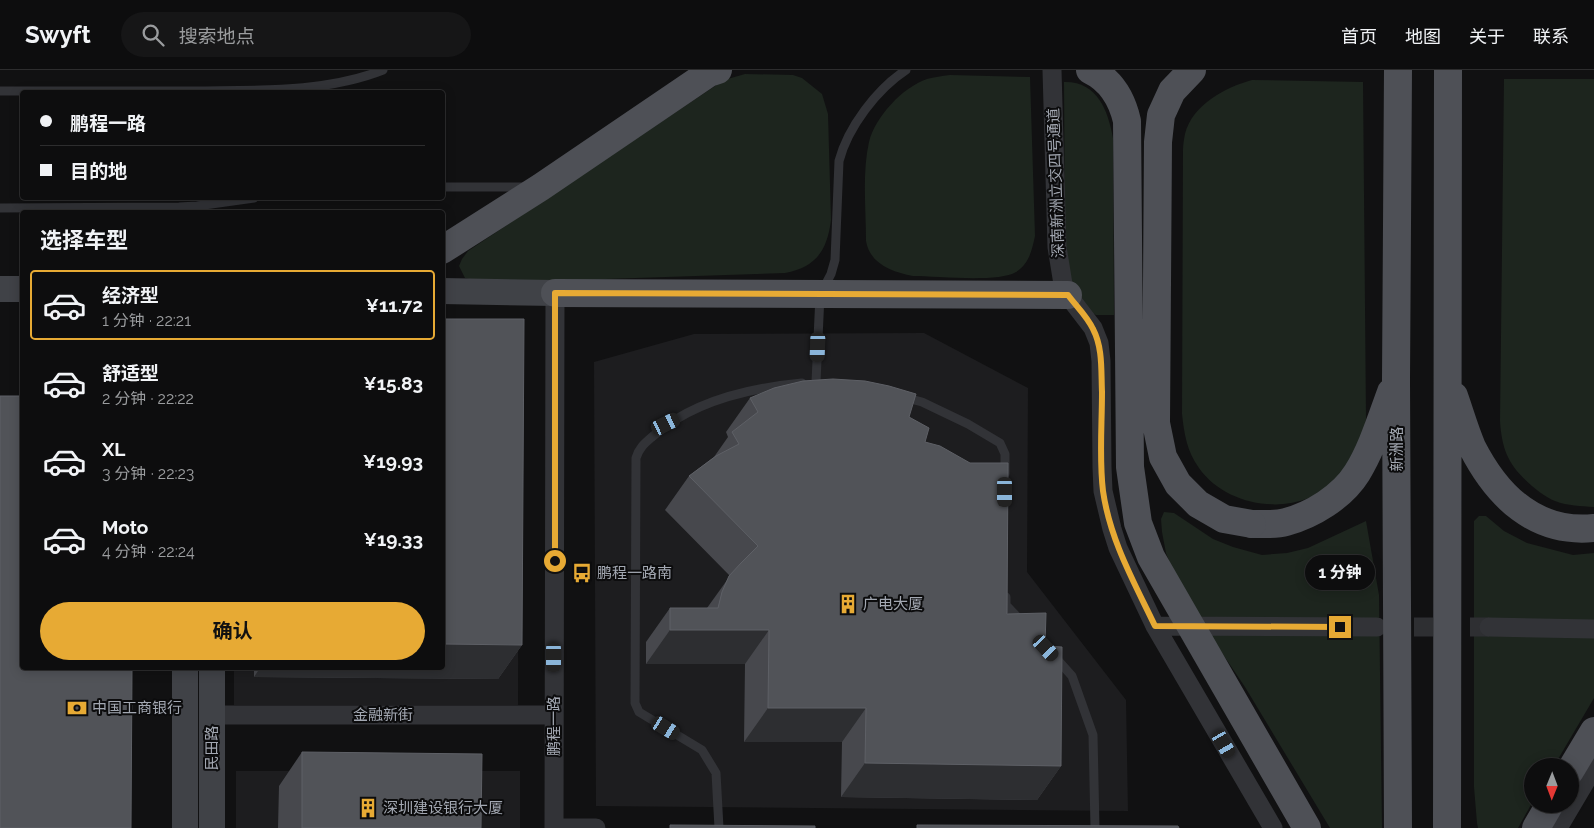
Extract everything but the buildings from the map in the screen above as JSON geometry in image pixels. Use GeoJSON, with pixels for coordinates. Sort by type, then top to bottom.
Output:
{"type":"FeatureCollection","features":[{"type":"Feature","properties":{"kind":"main road"},"geometry":{"type":"LineString","coordinates":[[445,248],[540,188],[709,73],[718,70]]}},
{"type":"Feature","properties":{"kind":"main road"},"geometry":{"type":"LineString","coordinates":[[1090,70],[1106,80],[1116,92],[1124,106],[1127,121],[1130,467],[1138,522],[1151,557],[1307,828]]}},
{"type":"Feature","properties":{"kind":"main road"},"geometry":{"type":"LineString","coordinates":[[1192,70],[1172,91],[1162,115],[1158,142],[1156,423],[1164,457],[1178,484],[1198,504],[1224,519],[1252,524],[1284,523],[1303,516],[1324,505],[1346,487],[1356,475],[1364,460],[1396,379]]}},
{"type":"Feature","properties":{"kind":"main road","name":"新洲路"},"geometry":{"type":"LineString","coordinates":[[1398,70],[1396,379],[1398,828]]}},
{"type":"Feature","properties":{"kind":"main road"},"geometry":{"type":"LineString","coordinates":[[1447,828],[1448,70]]}},
{"type":"Feature","properties":{"kind":"main road"},"geometry":{"type":"LineString","coordinates":[[555,293],[1068,295]]}},
{"type":"Feature","properties":{"kind":"main road"},"geometry":{"type":"LineString","coordinates":[[1448,379],[1472,446],[1488,475],[1500,491],[1524,513],[1552,524],[1587,529]]}},
{"type":"Feature","properties":{"kind":"main road"},"geometry":{"type":"LineString","coordinates":[[1578,758],[1594,731]]}},
{"type":"Feature","properties":{"kind":"main road"},"geometry":{"type":"LineString","coordinates":[[1536,828],[1545,813]]}},
{"type":"Feature","properties":{"kind":"street","name":"深南新洲立交四号通道"},"geometry":{"type":"LineString","coordinates":[[1052,70],[1057,247],[1063,284],[1068,295]]}},
{"type":"Feature","properties":{"kind":"street"},"geometry":{"type":"LineString","coordinates":[[0,289],[20,289]]}},
{"type":"Feature","properties":{"kind":"street"},"geometry":{"type":"LineString","coordinates":[[445,291],[555,293]]}},
{"type":"Feature","properties":{"kind":"street","name":"鹏程一路"},"geometry":{"type":"LineString","coordinates":[[554,828],[555,293]]}},
{"type":"Feature","properties":{"kind":"street"},"geometry":{"type":"LineString","coordinates":[[1068,295],[1093,328],[1099,344],[1101,361],[1103,491],[1118,548],[1155,626],[1273,828]]}},
{"type":"Feature","properties":{"kind":"street"},"geometry":{"type":"LineString","coordinates":[[1155,626],[1377,627]]}},
{"type":"Feature","properties":{"kind":"street"},"geometry":{"type":"LineString","coordinates":[[1489,627],[1594,629]]}},
{"type":"Feature","properties":{"kind":"street","name":"民田路"},"geometry":{"type":"LineString","coordinates":[[185,670],[185,828]]}},
{"type":"Feature","properties":{"kind":"street","name":"民田路"},"geometry":{"type":"LineString","coordinates":[[212,670],[212,828]]}},
{"type":"Feature","properties":{"kind":"street","name":"金融新街"},"geometry":{"type":"LineString","coordinates":[[212,715],[554,715]]}},
{"type":"Feature","properties":{"kind":"street"},"geometry":{"type":"LineString","coordinates":[[1558,828],[1594,767]]}},
{"type":"Feature","properties":{"kind":"street"},"geometry":{"type":"LineString","coordinates":[[554,828],[596,828]]}},
{"type":"Feature","properties":{"kind":"lane"},"geometry":{"type":"LineString","coordinates":[[271,90],[323,85],[374,74],[383,70]]}},
{"type":"Feature","properties":{"kind":"lane"},"geometry":{"type":"LineString","coordinates":[[816,382],[820,295],[831,274],[835,260],[839,160],[843,146],[871,103],[898,75],[906,70]]}},
{"type":"Feature","properties":{"kind":"lane"},"geometry":{"type":"LineString","coordinates":[[0,91],[20,91]]}},
{"type":"Feature","properties":{"kind":"lane"},"geometry":{"type":"LineString","coordinates":[[445,187],[540,188]]}},
{"type":"Feature","properties":{"kind":"lane"},"geometry":{"type":"LineString","coordinates":[[0,208],[179,207],[240,200]]}},
{"type":"Feature","properties":{"kind":"lane"},"geometry":{"type":"LineString","coordinates":[[719,828],[716,773],[702,750],[640,712],[635,703],[636,458],[639,450],[666,424],[716,400],[769,386],[816,382],[826,383]]}},
{"type":"Feature","properties":{"kind":"lane"},"geometry":{"type":"LineString","coordinates":[[893,395],[922,402],[1000,442],[1005,454],[1005,483]]}},
{"type":"Feature","properties":{"kind":"lane"},"geometry":{"type":"LineString","coordinates":[[1006,586],[1006,605],[1026,626]]}},
{"type":"Feature","properties":{"kind":"lane"},"geometry":{"type":"LineString","coordinates":[[1046,648],[1072,676],[1093,735],[1095,828]]}},
{"type":"Feature","properties":{"kind":"shaded area"},"geometry":{"type":"Polygon","coordinates":[[[745,74],[793,75],[802,78],[822,94],[828,114],[831,220],[823,249],[812,262],[805,267],[785,273],[489,283],[465,278],[459,266],[468,251],[724,80],[745,74]]]}},
{"type":"Feature","properties":{"kind":"shaded area"},"geometry":{"type":"Polygon","coordinates":[[[950,75],[1030,77],[1035,236],[1027,261],[1016,272],[1007,275],[982,278],[913,276],[883,266],[872,256],[868,249],[866,241],[865,191],[867,154],[872,132],[891,104],[909,89],[927,79],[950,75]]]}},
{"type":"Feature","properties":{"kind":"shaded area"},"geometry":{"type":"Polygon","coordinates":[[[1504,79],[1594,79],[1594,507],[1560,503],[1540,492],[1524,479],[1512,465],[1503,441],[1500,421],[1504,79]]]}},
{"type":"Feature","properties":{"kind":"shaded area"},"geometry":{"type":"Polygon","coordinates":[[[1252,80],[1363,82],[1366,419],[1363,440],[1356,460],[1325,488],[1309,498],[1279,504],[1264,504],[1234,496],[1221,489],[1209,479],[1195,462],[1189,449],[1182,414],[1183,150],[1185,134],[1195,114],[1202,106],[1232,87],[1252,80]]]}},
{"type":"Feature","properties":{"kind":"shaded area"},"geometry":{"type":"Polygon","coordinates":[[[1064,82],[1085,86],[1093,92],[1104,108],[1111,128],[1113,138],[1114,315],[1096,315],[1085,309],[1069,284],[1065,239],[1064,82]]]}},
{"type":"Feature","properties":{"kind":"shaded area"},"geometry":{"type":"Polygon","coordinates":[[[445,319],[499,319],[519,330],[518,705],[234,705],[234,670],[445,670],[445,319]]]}},
{"type":"Feature","properties":{"kind":"shaded area"},"geometry":{"type":"Polygon","coordinates":[[[924,333],[1028,388],[1027,572],[1126,700],[1128,811],[596,806],[594,362],[694,334],[924,333]]]}},
{"type":"Feature","properties":{"kind":"shaded area"},"geometry":{"type":"Polygon","coordinates":[[[1164,512],[1174,513],[1213,539],[1262,555],[1287,553],[1308,548],[1366,521],[1379,595],[1382,828],[1330,828],[1245,687],[1197,616],[1176,579],[1166,553],[1162,532],[1161,519],[1164,512]]]}},
{"type":"Feature","properties":{"kind":"shaded area"},"geometry":{"type":"Polygon","coordinates":[[[1479,516],[1486,516],[1504,531],[1527,543],[1573,555],[1594,553],[1594,698],[1559,758],[1524,758],[1524,813],[1526,813],[1518,828],[1478,828],[1477,823],[1474,787],[1474,521],[1479,516]]]}},
{"type":"Feature","properties":{"kind":"shaded area"},"geometry":{"type":"Polygon","coordinates":[[[236,771],[520,771],[520,828],[236,828],[236,771]]]}},
{"type":"Feature","properties":{"kind":"tunnel"},"geometry":{"type":"LineString","coordinates":[[1386,627],[1489,627]]}},
{"type":"Feature","properties":{"kind":"place","name":"鹏程一路南"},"geometry":{"type":"Point","coordinates":[582,573]}},
{"type":"Feature","properties":{"kind":"place","name":"广电大厦"},"geometry":{"type":"Point","coordinates":[848,604]}},
{"type":"Feature","properties":{"kind":"place","name":"中国工商银行"},"geometry":{"type":"Point","coordinates":[77,708]}},
{"type":"Feature","properties":{"kind":"place","name":"深圳建设银行大厦"},"geometry":{"type":"Point","coordinates":[368,808]}},
{"type":"Feature","properties":{"kind":"route"},"geometry":{"type":"LineString","coordinates":[[555,561],[555,293],[1068,295],[1093,328],[1099,344],[1101,361],[1103,491],[1118,548],[1155,626],[1340,627]]}}]}
